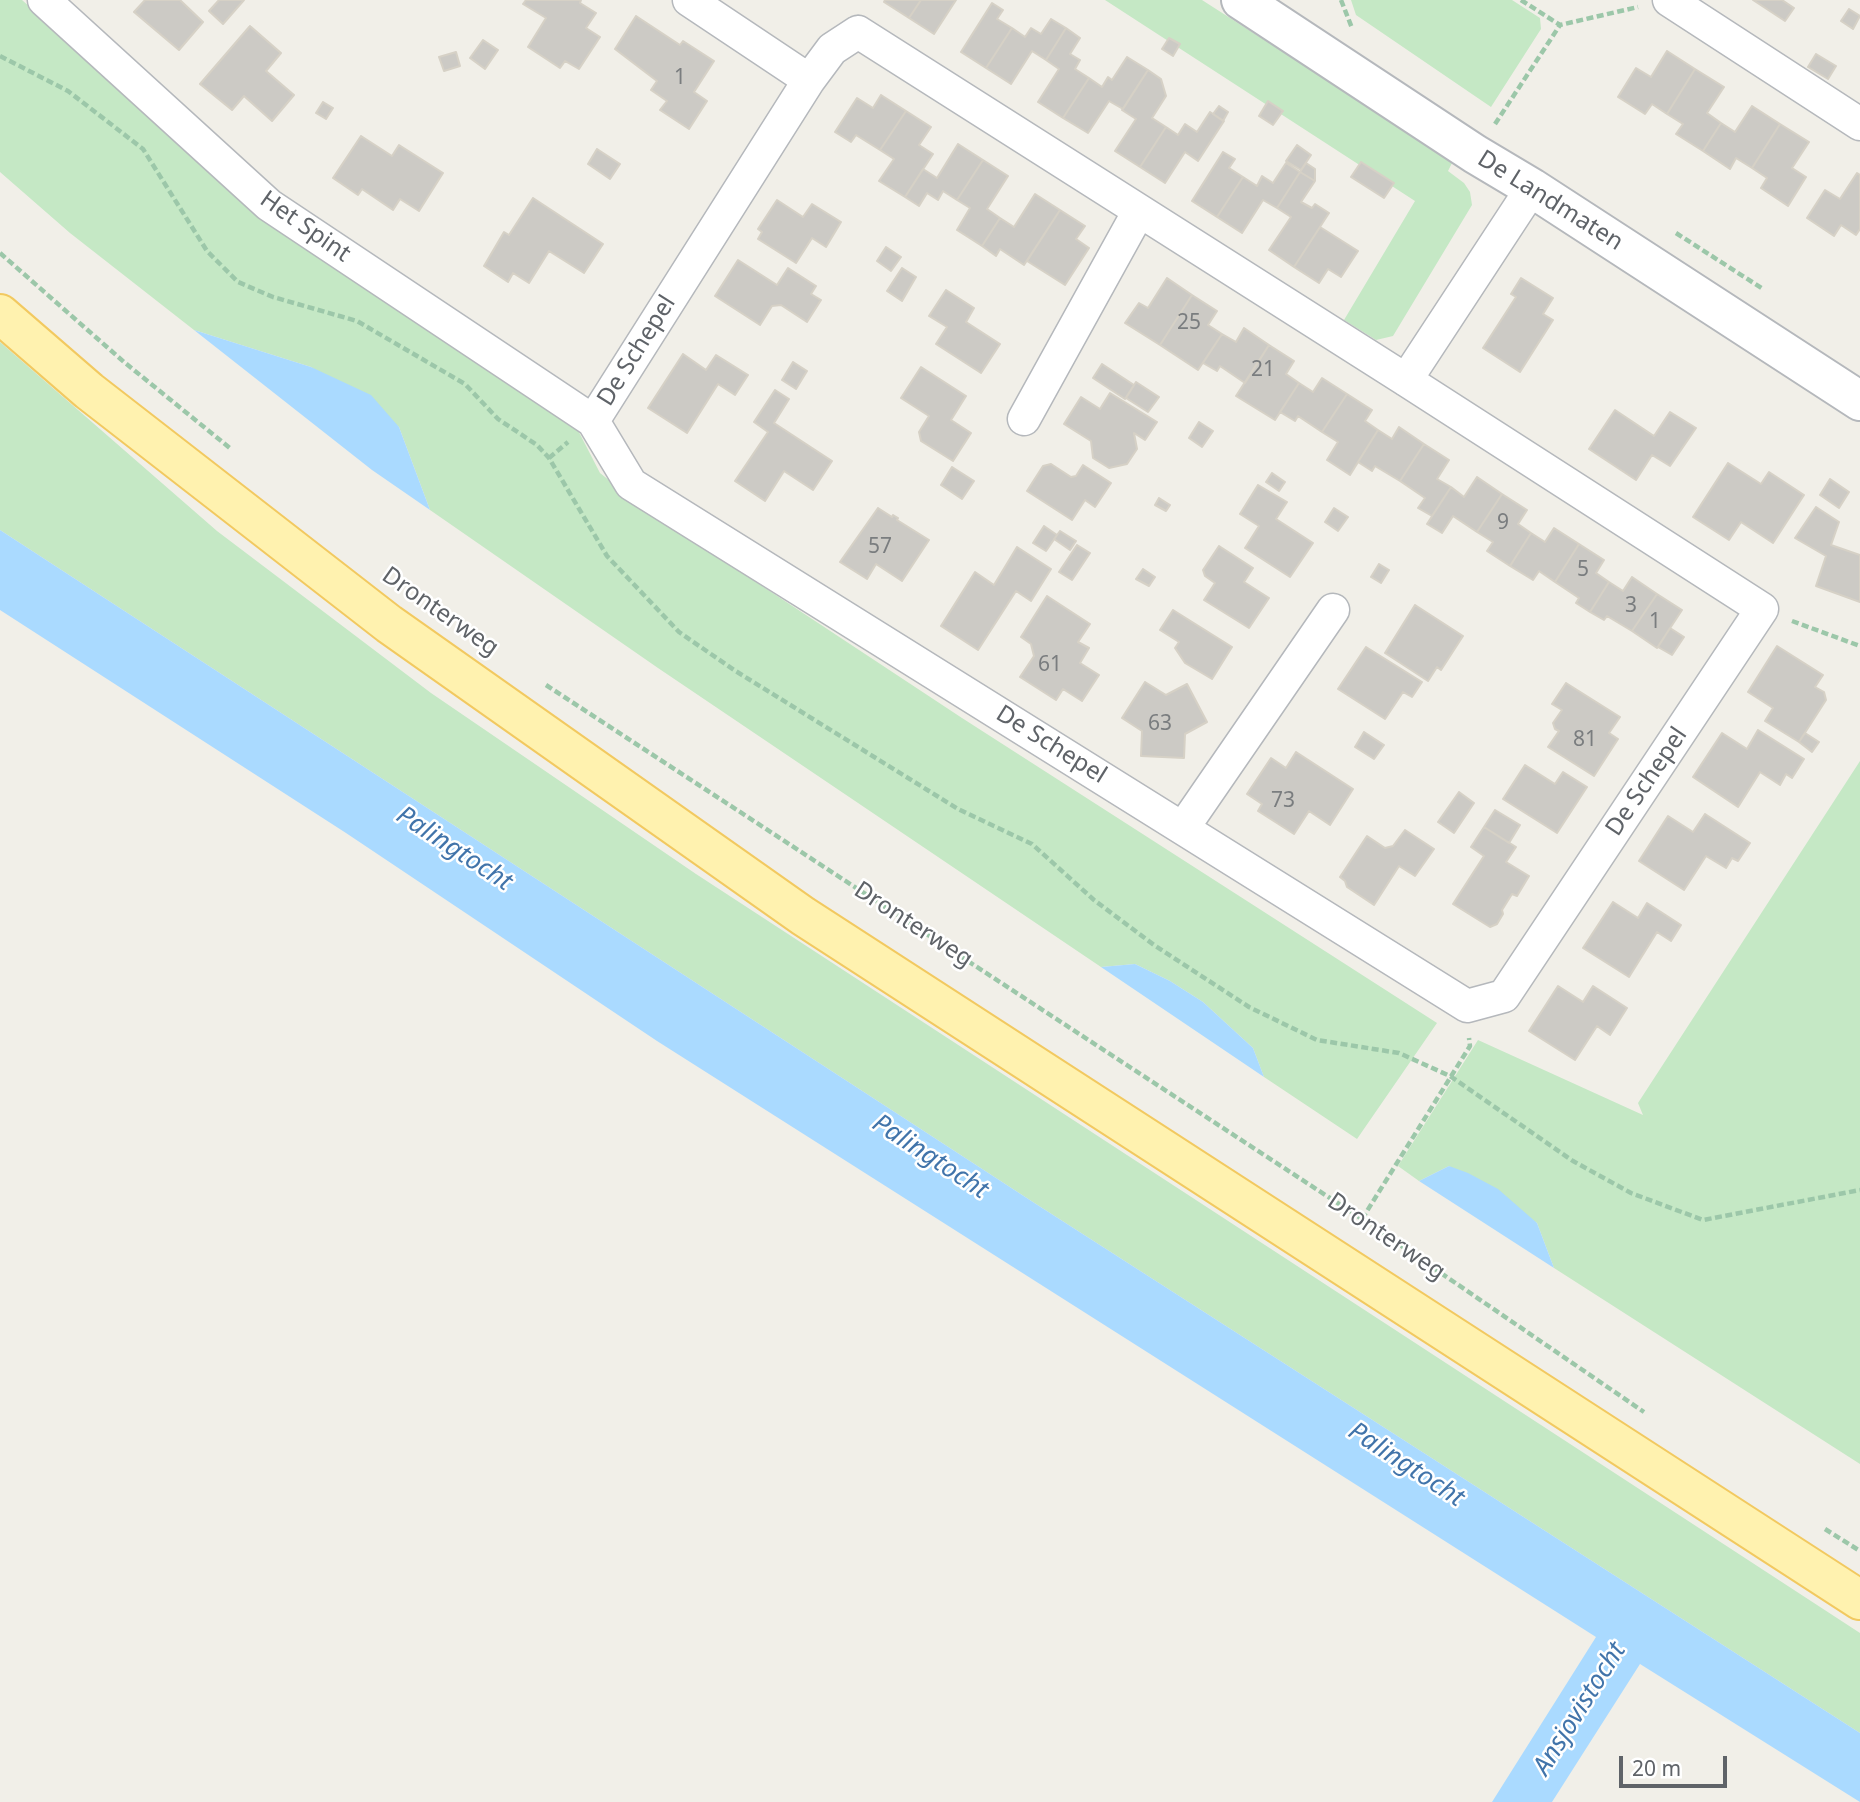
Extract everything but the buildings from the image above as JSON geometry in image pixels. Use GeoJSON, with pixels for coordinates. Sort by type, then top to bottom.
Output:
{"type":"FeatureCollection","features":[{"type":"Feature","properties":{"kind":"main road","name":"Dronterweg"},"geometry":{"type":"LineString","coordinates":[[0,313],[89,391],[388,624],[803,916],[1860,1600]]}},
{"type":"Feature","properties":{"kind":"street","name":"Het Spint"},"geometry":{"type":"LineString","coordinates":[[44,0],[269,205],[593,421]]}},
{"type":"Feature","properties":{"kind":"street"},"geometry":{"type":"LineString","coordinates":[[689,0],[809,80]]}},
{"type":"Feature","properties":{"kind":"street","name":"De Landmaten"},"geometry":{"type":"LineString","coordinates":[[1251,3],[1475,154],[1860,401]]}},
{"type":"Feature","properties":{"kind":"street"},"geometry":{"type":"LineString","coordinates":[[1654,3],[1860,124]]}},
{"type":"Feature","properties":{"kind":"street","name":"De Schepel"},"geometry":{"type":"LineString","coordinates":[[858,32],[1762,609],[1504,996],[1467,1006],[631,484],[593,421],[809,80],[832,49],[858,32]]}},
{"type":"Feature","properties":{"kind":"street"},"geometry":{"type":"LineString","coordinates":[[1406,380],[1531,188]]}},
{"type":"Feature","properties":{"kind":"street"},"geometry":{"type":"LineString","coordinates":[[1024,419],[1139,211]]}},
{"type":"Feature","properties":{"kind":"street"},"geometry":{"type":"LineString","coordinates":[[1183,828],[1333,610]]}},
{"type":"Feature","properties":{"kind":"path"},"geometry":{"type":"LineString","coordinates":[[1521,0],[1560,26]]}},
{"type":"Feature","properties":{"kind":"path"},"geometry":{"type":"LineString","coordinates":[[1475,154],[1560,26],[1654,3]]}},
{"type":"Feature","properties":{"kind":"path"},"geometry":{"type":"LineString","coordinates":[[0,56],[68,91],[143,149],[207,251],[238,282],[273,298],[357,321],[465,384],[498,419],[537,445],[549,457],[607,556],[679,632],[734,670],[958,809],[1032,844],[1094,900],[1154,946],[1249,1007],[1317,1040],[1399,1053],[1450,1076],[1573,1161],[1631,1193],[1703,1220],[1860,1190]]}},
{"type":"Feature","properties":{"kind":"path"},"geometry":{"type":"LineString","coordinates":[[0,253],[124,362],[231,450]]}},
{"type":"Feature","properties":{"kind":"path"},"geometry":{"type":"LineString","coordinates":[[1762,609],[1860,646]]}},
{"type":"Feature","properties":{"kind":"path","name":"Dronterweg"},"geometry":{"type":"LineString","coordinates":[[542,682],[1362,1219],[1648,1415]]}},
{"type":"Feature","properties":{"kind":"path"},"geometry":{"type":"LineString","coordinates":[[1362,1219],[1470,1046],[1467,1006]]}},
{"type":"Feature","properties":{"kind":"path"},"geometry":{"type":"LineString","coordinates":[[1824,1528],[1860,1551]]}},
{"type":"Feature","properties":{"kind":"green space"},"geometry":{"type":"Polygon","coordinates":[[[0,0],[22,0],[137,101],[567,409],[600,473],[644,508],[962,718],[1437,1023],[1357,1139],[1264,1077],[1253,1048],[1203,1002],[1170,981],[1135,964],[1101,967],[658,668],[430,510],[399,427],[311,367],[194,330],[70,233],[0,172],[0,0]]]}},
{"type":"Feature","properties":{"kind":"green space"},"geometry":{"type":"Polygon","coordinates":[[[1105,0],[1202,0],[1453,161],[1448,171],[1464,183],[1470,192],[1472,205],[1393,336],[1376,340],[1344,320],[1415,201],[1105,0]]]}},
{"type":"Feature","properties":{"kind":"green space"},"geometry":{"type":"Polygon","coordinates":[[[1351,0],[1512,0],[1540,18],[1541,29],[1491,107],[1356,15],[1351,0]]]}},
{"type":"Feature","properties":{"kind":"green space"},"geometry":{"type":"Polygon","coordinates":[[[0,342],[217,531],[431,693],[696,874],[1860,1633],[1860,1733],[1036,1204],[0,530],[0,342]]]}},
{"type":"Feature","properties":{"kind":"green space"},"geometry":{"type":"Polygon","coordinates":[[[1860,761],[1860,1464],[1554,1268],[1537,1223],[1449,1166],[1419,1181],[1398,1166],[1478,1040],[1643,1115],[1638,1103],[1860,761]]]}},
{"type":"Feature","properties":{"kind":"water"},"geometry":{"type":"Polygon","coordinates":[[[194,330],[311,367],[371,395],[399,427],[430,510],[372,470],[194,330]]]}},
{"type":"Feature","properties":{"kind":"water"},"geometry":{"type":"Polygon","coordinates":[[[0,530],[1036,1204],[1860,1733],[1860,1802],[1640,1664],[1552,1802],[1492,1802],[1596,1637],[657,1041],[346,833],[0,610],[0,530]]]}},
{"type":"Feature","properties":{"kind":"water"},"geometry":{"type":"Polygon","coordinates":[[[1135,964],[1170,981],[1203,1002],[1253,1048],[1264,1077],[1101,967],[1135,964]]]}},
{"type":"Feature","properties":{"kind":"water"},"geometry":{"type":"Polygon","coordinates":[[[1449,1166],[1498,1189],[1537,1223],[1554,1268],[1419,1181],[1449,1166]]]}},
{"type":"Feature","properties":{"kind":"water label","name":"Palingtocht"},"geometry":{"type":"Point","coordinates":[454,849]}},
{"type":"Feature","properties":{"kind":"water label","name":"Palingtocht"},"geometry":{"type":"Point","coordinates":[930,1157]}},
{"type":"Feature","properties":{"kind":"water label","name":"Palingtocht"},"geometry":{"type":"Point","coordinates":[1406,1465]}},
{"type":"Feature","properties":{"kind":"water label","name":"Ansjovistocht"},"geometry":{"type":"Point","coordinates":[1580,1709]}}]}
